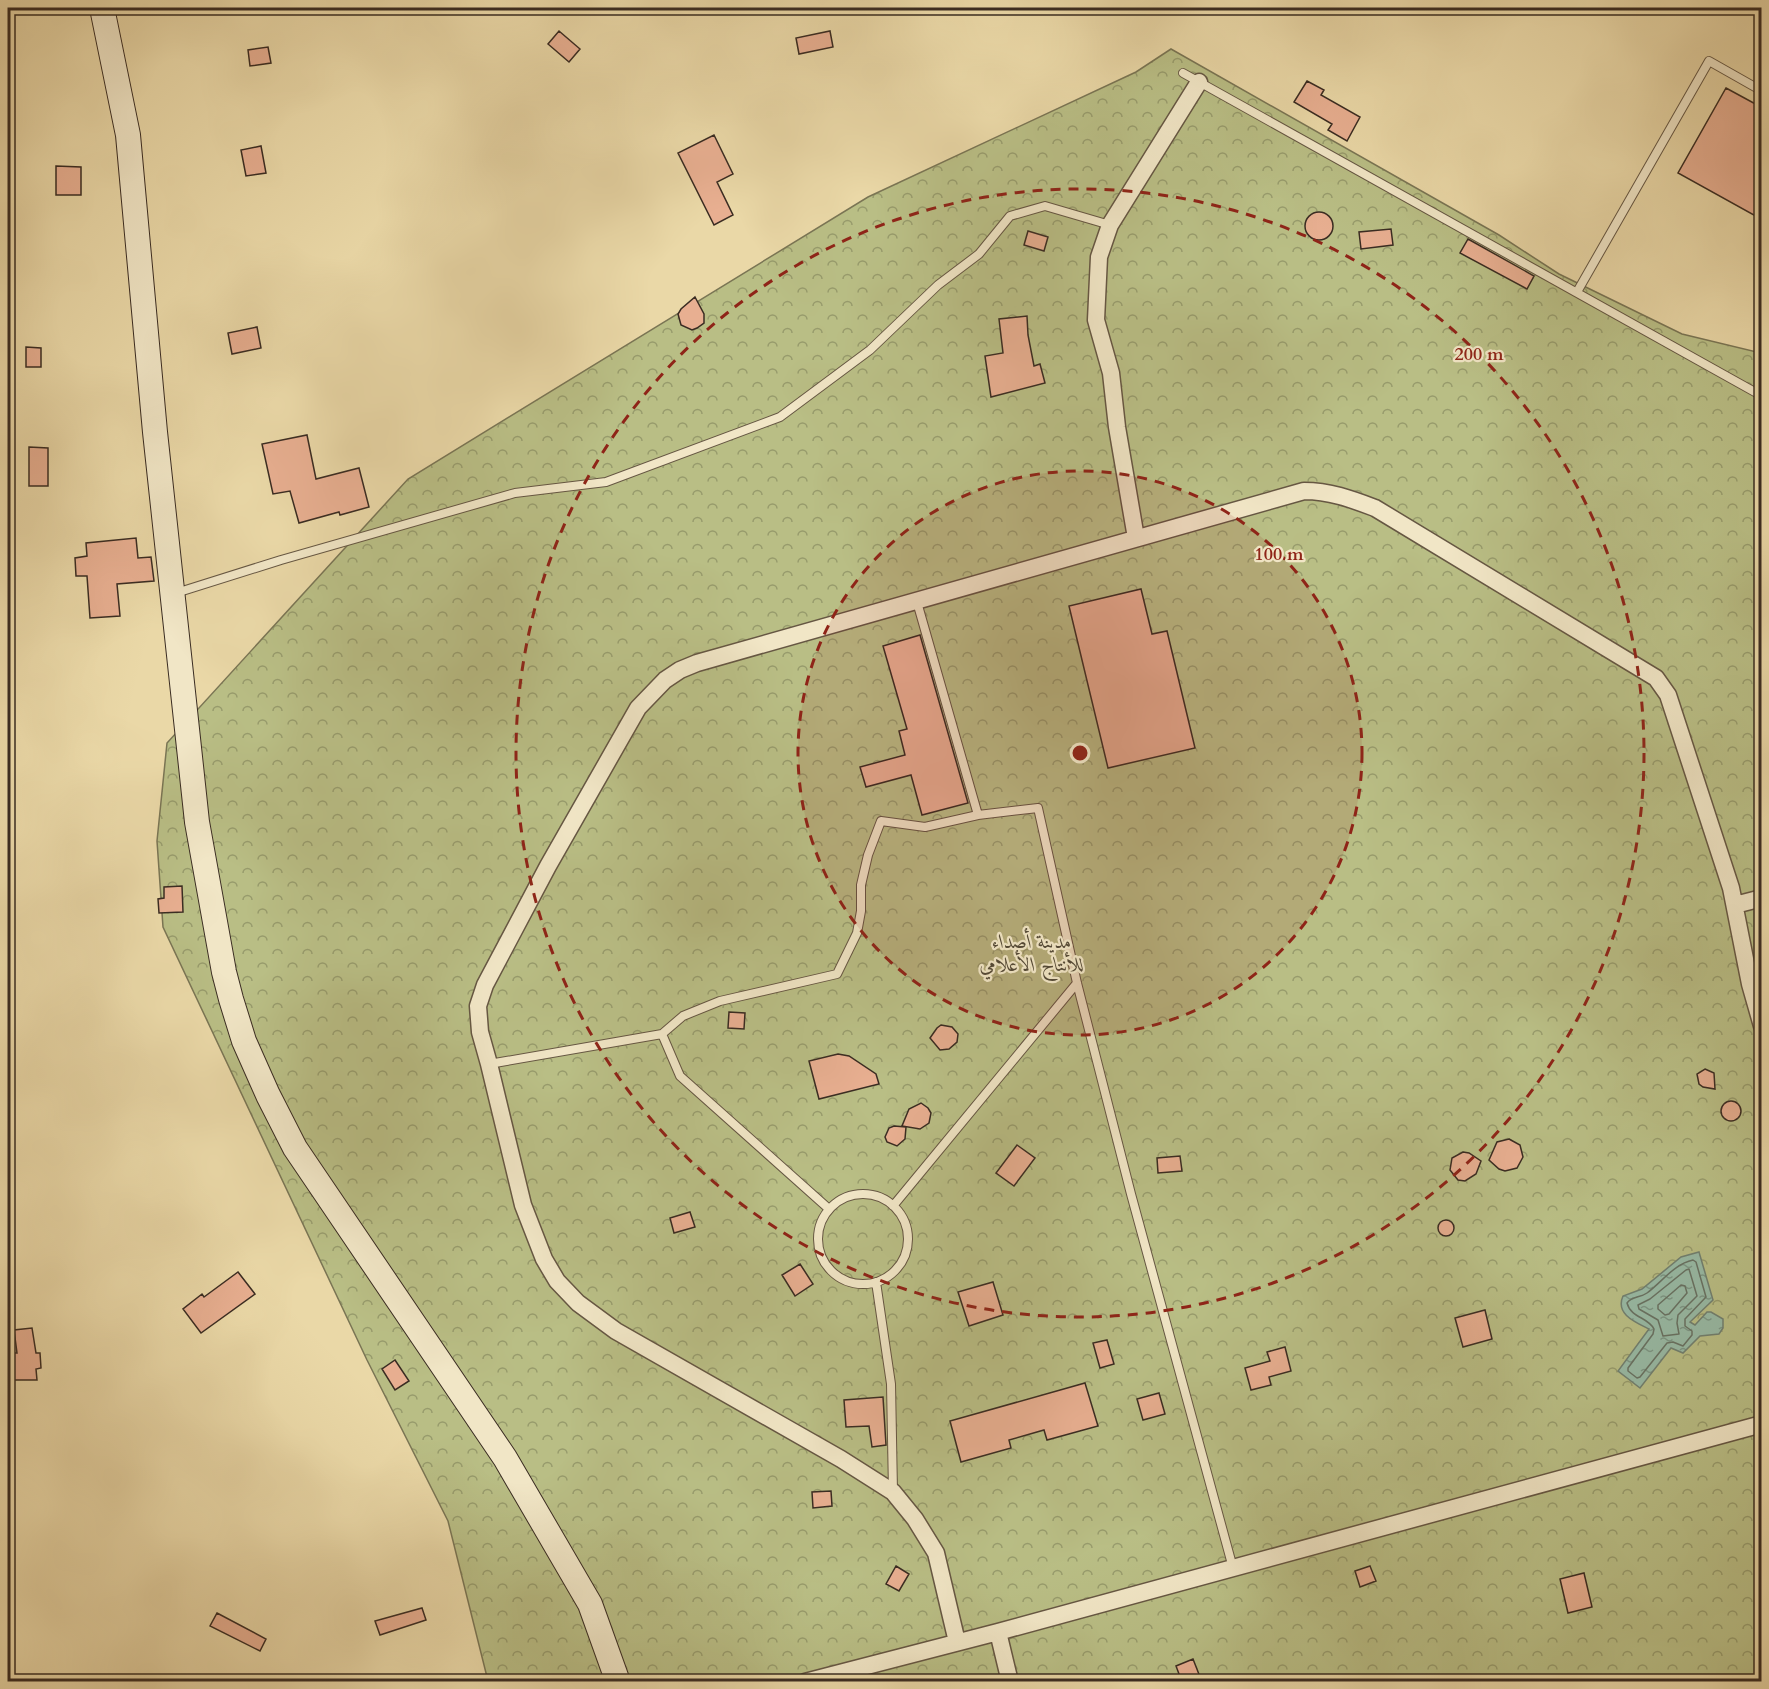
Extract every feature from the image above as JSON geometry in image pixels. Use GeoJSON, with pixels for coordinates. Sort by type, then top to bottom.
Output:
{"type":"FeatureCollection","features":[{"type":"Feature","properties":{"kind":"main road"},"geometry":{"type":"LineString","coordinates":[[102,8],[128,135],[172,594],[197,822],[224,972],[244,1041],[295,1148],[505,1458],[590,1604],[618,1682]]}},
{"type":"Feature","properties":{"kind":"street"},"geometry":{"type":"LineString","coordinates":[[1136,538],[1111,373],[1096,320],[1099,257],[1110,225],[1199,82]]}},
{"type":"Feature","properties":{"kind":"street"},"geometry":{"type":"LineString","coordinates":[[957,1642],[936,1553],[915,1519],[893,1492],[841,1459],[616,1331],[578,1303],[557,1281],[544,1259],[523,1205],[480,1032],[478,1006],[484,985],[548,866],[638,708],[652,692],[680,670],[697,663],[1304,491],[1323,491],[1375,508],[1656,678],[1668,695],[1731,888],[1750,984],[1761,1026]]}},
{"type":"Feature","properties":{"kind":"street"},"geometry":{"type":"LineString","coordinates":[[1735,905],[1761,897]]}},
{"type":"Feature","properties":{"kind":"street"},"geometry":{"type":"LineString","coordinates":[[805,1682],[998,1632],[1761,1424]]}},
{"type":"Feature","properties":{"kind":"street"},"geometry":{"type":"LineString","coordinates":[[998,1632],[1010,1682]]}},
{"type":"Feature","properties":{"kind":"lane"},"geometry":{"type":"LineString","coordinates":[[1577,292],[1709,61],[1761,91]]}},
{"type":"Feature","properties":{"kind":"lane"},"geometry":{"type":"LineString","coordinates":[[1183,73],[1761,396]]}},
{"type":"Feature","properties":{"kind":"lane"},"geometry":{"type":"LineString","coordinates":[[172,594],[281,560],[515,494],[606,482],[780,417],[870,350],[938,285],[979,254],[1010,216],[1045,206],[1110,225]]}},
{"type":"Feature","properties":{"kind":"lane"},"geometry":{"type":"LineString","coordinates":[[917,602],[978,814]]}},
{"type":"Feature","properties":{"kind":"lane"},"geometry":{"type":"LineString","coordinates":[[489,1064],[662,1034],[683,1016],[720,1002],[837,974],[857,933],[861,911],[861,885],[868,855],[881,821],[925,827],[978,814],[1038,808],[1077,983],[1131,1194],[1233,1568]]}},
{"type":"Feature","properties":{"kind":"lane"},"geometry":{"type":"LineString","coordinates":[[893,1206],[1077,983]]}},
{"type":"Feature","properties":{"kind":"lane"},"geometry":{"type":"LineString","coordinates":[[662,1034],[680,1076],[829,1209]]}},
{"type":"Feature","properties":{"kind":"lane"},"geometry":{"type":"LineString","coordinates":[[867,1194],[881,1198],[893,1206],[903,1218],[908,1233],[907,1249],[901,1263],[890,1275],[876,1282],[862,1284],[848,1281],[835,1274],[825,1263],[819,1250],[818,1236],[821,1222],[829,1209],[846,1197],[867,1194]]}},
{"type":"Feature","properties":{"kind":"lane"},"geometry":{"type":"LineString","coordinates":[[876,1282],[891,1384],[893,1492]]}},
{"type":"Feature","properties":{"kind":"green space","name":"مدينة أصداء للأنتاج الأعلامي"},"geometry":{"type":"Polygon","coordinates":[[[1171,49],[1499,235],[1559,274],[1682,334],[1761,353],[1761,1681],[488,1681],[448,1521],[367,1360],[163,927],[157,841],[167,743],[408,479],[868,197],[1136,72],[1171,49]]]}},
{"type":"Feature","properties":{"kind":"water"},"geometry":{"type":"Polygon","coordinates":[[[1699,1252],[1713,1300],[1690,1322],[1695,1325],[1707,1312],[1711,1312],[1723,1319],[1723,1328],[1719,1334],[1700,1336],[1683,1353],[1671,1348],[1640,1388],[1618,1371],[1649,1329],[1624,1313],[1621,1302],[1623,1296],[1642,1289],[1681,1257],[1699,1252]]]}},
{"type":"Feature","properties":{"kind":"building"},"geometry":{"type":"Polygon","coordinates":[[[559,31],[580,49],[569,62],[548,44],[559,31]]]}},
{"type":"Feature","properties":{"kind":"building"},"geometry":{"type":"Polygon","coordinates":[[[830,31],[833,47],[799,54],[796,38],[830,31]]]}},
{"type":"Feature","properties":{"kind":"building"},"geometry":{"type":"Polygon","coordinates":[[[268,47],[271,63],[250,66],[248,50],[268,47]]]}},
{"type":"Feature","properties":{"kind":"building"},"geometry":{"type":"Polygon","coordinates":[[[1307,81],[1324,90],[1321,95],[1360,117],[1347,141],[1328,130],[1332,124],[1294,102],[1307,81]]]}},
{"type":"Feature","properties":{"kind":"building"},"geometry":{"type":"Polygon","coordinates":[[[1726,88],[1761,107],[1761,219],[1678,173],[1726,88]]]}},
{"type":"Feature","properties":{"kind":"building"},"geometry":{"type":"Polygon","coordinates":[[[714,135],[733,174],[717,182],[733,215],[714,225],[678,153],[714,135]]]}},
{"type":"Feature","properties":{"kind":"building"},"geometry":{"type":"Polygon","coordinates":[[[261,146],[266,173],[246,176],[241,150],[261,146]]]}},
{"type":"Feature","properties":{"kind":"building"},"geometry":{"type":"Polygon","coordinates":[[[56,166],[81,167],[81,195],[56,195],[56,166]]]}},
{"type":"Feature","properties":{"kind":"building"},"geometry":{"type":"Polygon","coordinates":[[[1319,212],[1329,216],[1333,226],[1329,236],[1319,240],[1309,236],[1305,226],[1309,216],[1319,212]]]}},
{"type":"Feature","properties":{"kind":"building"},"geometry":{"type":"Polygon","coordinates":[[[1391,229],[1393,245],[1361,249],[1359,232],[1391,229]]]}},
{"type":"Feature","properties":{"kind":"building"},"geometry":{"type":"Polygon","coordinates":[[[1028,231],[1048,237],[1044,251],[1024,245],[1028,231]]]}},
{"type":"Feature","properties":{"kind":"building"},"geometry":{"type":"Polygon","coordinates":[[[1468,239],[1534,276],[1527,289],[1460,253],[1468,239]]]}},
{"type":"Feature","properties":{"kind":"building"},"geometry":{"type":"Polygon","coordinates":[[[695,297],[704,314],[704,323],[692,330],[681,325],[678,314],[695,297]]]}},
{"type":"Feature","properties":{"kind":"building"},"geometry":{"type":"Polygon","coordinates":[[[1027,316],[1034,366],[1040,364],[1045,383],[991,397],[985,356],[1003,353],[999,319],[1027,316]]]}},
{"type":"Feature","properties":{"kind":"building"},"geometry":{"type":"Polygon","coordinates":[[[257,327],[261,348],[232,354],[228,333],[257,327]]]}},
{"type":"Feature","properties":{"kind":"building"},"geometry":{"type":"Polygon","coordinates":[[[26,347],[41,348],[41,367],[26,367],[26,347]]]}},
{"type":"Feature","properties":{"kind":"building"},"geometry":{"type":"Polygon","coordinates":[[[307,435],[316,479],[359,468],[369,507],[340,515],[339,512],[299,523],[290,491],[273,494],[262,444],[307,435]]]}},
{"type":"Feature","properties":{"kind":"building"},"geometry":{"type":"Polygon","coordinates":[[[29,447],[48,448],[48,486],[29,486],[29,447]]]}},
{"type":"Feature","properties":{"kind":"building"},"geometry":{"type":"Polygon","coordinates":[[[136,538],[138,558],[151,557],[154,581],[117,584],[120,616],[90,618],[87,576],[76,576],[75,558],[87,556],[86,543],[136,538]]]}},
{"type":"Feature","properties":{"kind":"building"},"geometry":{"type":"Polygon","coordinates":[[[1141,589],[1152,634],[1167,631],[1195,748],[1108,768],[1069,606],[1141,589]]]}},
{"type":"Feature","properties":{"kind":"building"},"geometry":{"type":"Polygon","coordinates":[[[920,635],[968,803],[922,815],[911,775],[866,787],[860,767],[905,755],[899,731],[907,729],[883,646],[920,635]]]}},
{"type":"Feature","properties":{"kind":"building"},"geometry":{"type":"Polygon","coordinates":[[[182,886],[183,912],[159,913],[158,899],[164,898],[164,887],[182,886]]]}},
{"type":"Feature","properties":{"kind":"building"},"geometry":{"type":"Polygon","coordinates":[[[729,1012],[745,1013],[744,1029],[728,1028],[729,1012]]]}},
{"type":"Feature","properties":{"kind":"building"},"geometry":{"type":"Polygon","coordinates":[[[941,1025],[952,1027],[958,1034],[957,1042],[949,1049],[940,1050],[930,1038],[941,1025]]]}},
{"type":"Feature","properties":{"kind":"building"},"geometry":{"type":"Polygon","coordinates":[[[838,1054],[849,1056],[876,1074],[879,1084],[819,1099],[809,1061],[838,1054]]]}},
{"type":"Feature","properties":{"kind":"building"},"geometry":{"type":"Polygon","coordinates":[[[1705,1069],[1714,1073],[1715,1089],[1699,1084],[1697,1074],[1705,1069]]]}},
{"type":"Feature","properties":{"kind":"building"},"geometry":{"type":"Polygon","coordinates":[[[1727,1101],[1735,1101],[1741,1107],[1741,1115],[1735,1121],[1727,1121],[1721,1115],[1721,1107],[1727,1101]]]}},
{"type":"Feature","properties":{"kind":"building"},"geometry":{"type":"Polygon","coordinates":[[[921,1103],[931,1113],[929,1123],[920,1129],[902,1126],[909,1109],[921,1103]]]}},
{"type":"Feature","properties":{"kind":"building"},"geometry":{"type":"Polygon","coordinates":[[[906,1127],[905,1139],[897,1146],[887,1142],[885,1137],[889,1128],[906,1127]]]}},
{"type":"Feature","properties":{"kind":"building"},"geometry":{"type":"Polygon","coordinates":[[[1509,1139],[1520,1145],[1523,1157],[1517,1168],[1505,1171],[1489,1160],[1497,1142],[1509,1139]]]}},
{"type":"Feature","properties":{"kind":"building"},"geometry":{"type":"Polygon","coordinates":[[[1017,1145],[1035,1158],[1014,1186],[996,1173],[1017,1145]]]}},
{"type":"Feature","properties":{"kind":"building"},"geometry":{"type":"Polygon","coordinates":[[[1463,1152],[1481,1161],[1476,1174],[1465,1181],[1458,1180],[1450,1170],[1452,1158],[1463,1152]]]}},
{"type":"Feature","properties":{"kind":"building"},"geometry":{"type":"Polygon","coordinates":[[[1180,1156],[1182,1171],[1158,1173],[1157,1158],[1180,1156]]]}},
{"type":"Feature","properties":{"kind":"building"},"geometry":{"type":"Polygon","coordinates":[[[690,1212],[695,1227],[674,1233],[670,1218],[690,1212]]]}},
{"type":"Feature","properties":{"kind":"building"},"geometry":{"type":"Polygon","coordinates":[[[1446,1220],[1454,1228],[1446,1236],[1438,1228],[1446,1220]]]}},
{"type":"Feature","properties":{"kind":"building"},"geometry":{"type":"Polygon","coordinates":[[[800,1264],[813,1284],[795,1296],[782,1275],[800,1264]]]}},
{"type":"Feature","properties":{"kind":"building"},"geometry":{"type":"Polygon","coordinates":[[[238,1272],[255,1294],[201,1333],[183,1309],[202,1294],[204,1297],[238,1272]]]}},
{"type":"Feature","properties":{"kind":"building"},"geometry":{"type":"Polygon","coordinates":[[[993,1282],[1003,1315],[969,1326],[958,1292],[993,1282]]]}},
{"type":"Feature","properties":{"kind":"building"},"geometry":{"type":"Polygon","coordinates":[[[1485,1310],[1492,1339],[1463,1347],[1455,1318],[1485,1310]]]}},
{"type":"Feature","properties":{"kind":"building"},"geometry":{"type":"Polygon","coordinates":[[[32,1328],[36,1353],[40,1353],[41,1368],[36,1369],[37,1380],[8,1380],[8,1353],[17,1353],[14,1330],[32,1328]]]}},
{"type":"Feature","properties":{"kind":"building"},"geometry":{"type":"Polygon","coordinates":[[[1107,1340],[1114,1364],[1100,1368],[1093,1343],[1107,1340]]]}},
{"type":"Feature","properties":{"kind":"building"},"geometry":{"type":"Polygon","coordinates":[[[1285,1347],[1291,1371],[1269,1377],[1271,1385],[1251,1390],[1245,1368],[1270,1361],[1267,1352],[1285,1347]]]}},
{"type":"Feature","properties":{"kind":"building"},"geometry":{"type":"Polygon","coordinates":[[[395,1360],[409,1381],[395,1390],[382,1369],[395,1360]]]}},
{"type":"Feature","properties":{"kind":"building"},"geometry":{"type":"Polygon","coordinates":[[[1085,1383],[1098,1426],[1047,1440],[1044,1430],[1009,1440],[1011,1448],[961,1462],[950,1421],[1085,1383]]]}},
{"type":"Feature","properties":{"kind":"building"},"geometry":{"type":"Polygon","coordinates":[[[1159,1393],[1165,1414],[1143,1420],[1137,1399],[1159,1393]]]}},
{"type":"Feature","properties":{"kind":"building"},"geometry":{"type":"Polygon","coordinates":[[[883,1397],[886,1445],[872,1447],[869,1426],[846,1427],[844,1400],[883,1397]]]}},
{"type":"Feature","properties":{"kind":"building"},"geometry":{"type":"Polygon","coordinates":[[[831,1491],[832,1506],[813,1508],[812,1492],[831,1491]]]}},
{"type":"Feature","properties":{"kind":"building"},"geometry":{"type":"Polygon","coordinates":[[[896,1566],[909,1574],[899,1591],[886,1584],[896,1566]]]}},
{"type":"Feature","properties":{"kind":"building"},"geometry":{"type":"Polygon","coordinates":[[[1370,1566],[1376,1581],[1360,1587],[1355,1571],[1370,1566]]]}},
{"type":"Feature","properties":{"kind":"building"},"geometry":{"type":"Polygon","coordinates":[[[1584,1573],[1592,1607],[1568,1613],[1560,1579],[1584,1573]]]}},
{"type":"Feature","properties":{"kind":"building"},"geometry":{"type":"Polygon","coordinates":[[[422,1608],[426,1620],[380,1635],[375,1621],[422,1608]]]}},
{"type":"Feature","properties":{"kind":"building"},"geometry":{"type":"Polygon","coordinates":[[[217,1613],[266,1639],[260,1651],[210,1626],[217,1613]]]}},
{"type":"Feature","properties":{"kind":"building"},"geometry":{"type":"Polygon","coordinates":[[[1193,1659],[1202,1682],[1182,1682],[1176,1666],[1193,1659]]]}}]}
